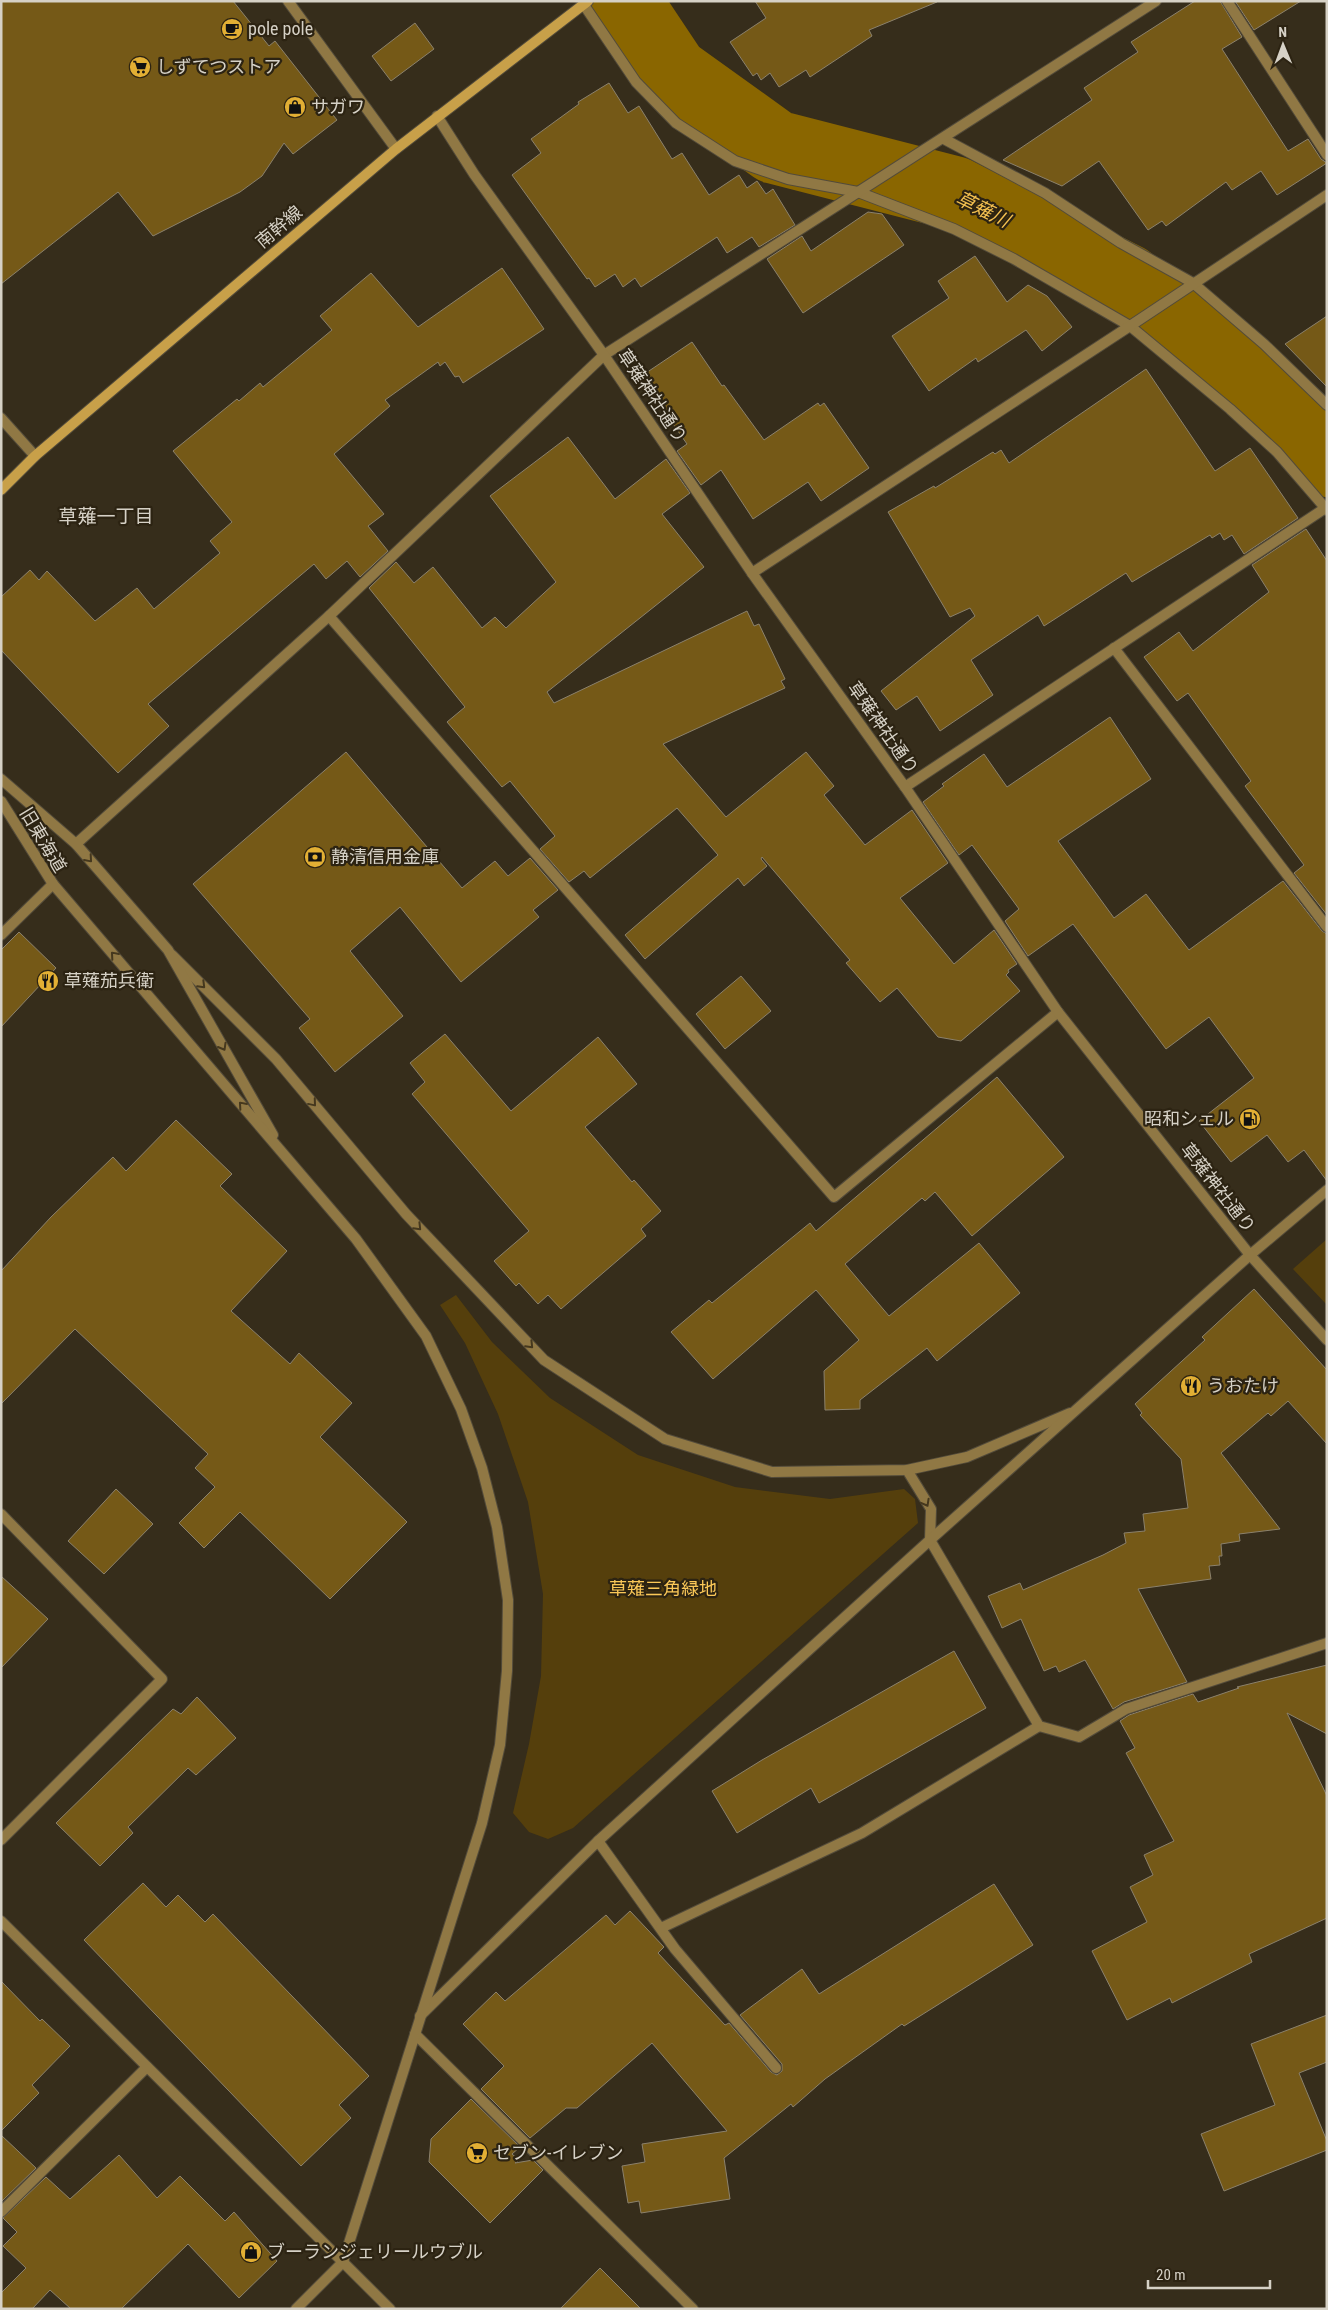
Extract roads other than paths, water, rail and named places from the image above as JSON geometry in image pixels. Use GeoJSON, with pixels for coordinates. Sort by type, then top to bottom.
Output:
{"type":"FeatureCollection","features":[{"type":"Feature","properties":{"kind":"main road","name":"南幹線"},"geometry":{"type":"LineString","coordinates":[[1,490],[35,456],[396,149],[586,3]]}},
{"type":"Feature","properties":{"kind":"street"},"geometry":{"type":"LineString","coordinates":[[288,1],[396,149]]}},
{"type":"Feature","properties":{"kind":"street"},"geometry":{"type":"LineString","coordinates":[[76,844],[328,616],[604,355],[944,139],[1156,1]]}},
{"type":"Feature","properties":{"kind":"street"},"geometry":{"type":"LineString","coordinates":[[1227,1],[1327,154]]}},
{"type":"Feature","properties":{"kind":"street"},"geometry":{"type":"LineString","coordinates":[[586,3],[636,82],[676,123],[735,161],[788,179],[858,192],[963,233],[1014,259],[1130,326],[1230,409],[1277,452],[1326,508],[904,787]]}},
{"type":"Feature","properties":{"kind":"street","name":"草薙神社通り"},"geometry":{"type":"LineString","coordinates":[[437,116],[474,174],[604,355],[752,573],[904,787],[1058,1012],[1250,1255],[1327,1340]]}},
{"type":"Feature","properties":{"kind":"street"},"geometry":{"type":"LineString","coordinates":[[944,139],[1045,193],[1122,243],[1193,283],[1264,344],[1327,405]]}},
{"type":"Feature","properties":{"kind":"street"},"geometry":{"type":"LineString","coordinates":[[752,573],[1327,195]]}},
{"type":"Feature","properties":{"kind":"street"},"geometry":{"type":"LineString","coordinates":[[1,418],[35,456]]}},
{"type":"Feature","properties":{"kind":"street"},"geometry":{"type":"LineString","coordinates":[[328,616],[834,1197],[1058,1012]]}},
{"type":"Feature","properties":{"kind":"street"},"geometry":{"type":"LineString","coordinates":[[1114,648],[1327,927]]}},
{"type":"Feature","properties":{"kind":"street"},"geometry":{"type":"LineString","coordinates":[[1,779],[76,844],[168,950],[276,1059],[406,1214],[544,1360],[665,1439],[772,1472],[907,1470],[967,1457],[1080,1408]]}},
{"type":"Feature","properties":{"kind":"street","name":"旧東海道"},"geometry":{"type":"LineString","coordinates":[[1,801],[53,884],[1,935]]}},
{"type":"Feature","properties":{"kind":"street"},"geometry":{"type":"LineString","coordinates":[[53,884],[356,1238],[426,1336],[461,1409],[482,1468],[497,1527],[508,1600],[507,1672],[500,1745],[482,1823],[343,2262],[296,2309]]}},
{"type":"Feature","properties":{"kind":"street"},"geometry":{"type":"LineString","coordinates":[[168,950],[285,1155]]}},
{"type":"Feature","properties":{"kind":"street"},"geometry":{"type":"LineString","coordinates":[[419,2018],[598,1841],[930,1540],[1250,1255],[1327,1190]]}},
{"type":"Feature","properties":{"kind":"street"},"geometry":{"type":"LineString","coordinates":[[907,1470],[931,1509],[930,1540],[1039,1726],[1079,1737],[1126,1709],[1327,1643]]}},
{"type":"Feature","properties":{"kind":"street"},"geometry":{"type":"LineString","coordinates":[[1,1514],[162,1679],[1,1840]]}},
{"type":"Feature","properties":{"kind":"street"},"geometry":{"type":"LineString","coordinates":[[661,1928],[862,1832],[1039,1726]]}},
{"type":"Feature","properties":{"kind":"street"},"geometry":{"type":"LineString","coordinates":[[598,1841],[675,1949],[776,2068]]}},
{"type":"Feature","properties":{"kind":"street"},"geometry":{"type":"LineString","coordinates":[[1,1921],[390,2309]]}},
{"type":"Feature","properties":{"kind":"street"},"geometry":{"type":"LineString","coordinates":[[415,2034],[693,2309]]}},
{"type":"Feature","properties":{"kind":"street"},"geometry":{"type":"LineString","coordinates":[[1,2212],[146,2067]]}},
{"type":"Feature","properties":{"kind":"waterway","name":"草薙川"},"geometry":{"type":"LineString","coordinates":[[624,1],[672,73],[775,147],[954,193],[1127,281],[1285,408],[1327,460]]}},
{"type":"Feature","properties":{"kind":"place","name":"pole pole"},"geometry":{"type":"Point","coordinates":[232,29]}},
{"type":"Feature","properties":{"kind":"place","name":"しずてつストア"},"geometry":{"type":"Point","coordinates":[140,67]}},
{"type":"Feature","properties":{"kind":"place","name":"サガワ"},"geometry":{"type":"Point","coordinates":[295,107]}},
{"type":"Feature","properties":{"kind":"place","name":"静清信用金庫"},"geometry":{"type":"Point","coordinates":[315,857]}},
{"type":"Feature","properties":{"kind":"place","name":"草薙茄兵衛"},"geometry":{"type":"Point","coordinates":[48,981]}},
{"type":"Feature","properties":{"kind":"place","name":"昭和シェル"},"geometry":{"type":"Point","coordinates":[1250,1119]}},
{"type":"Feature","properties":{"kind":"place","name":"うおたけ"},"geometry":{"type":"Point","coordinates":[1191,1386]}},
{"type":"Feature","properties":{"kind":"place","name":"セブン-イレブン"},"geometry":{"type":"Point","coordinates":[477,2153]}},
{"type":"Feature","properties":{"kind":"place","name":"ブーランジェリールウブル"},"geometry":{"type":"Point","coordinates":[251,2252]}},
{"type":"Feature","properties":{"kind":"district","name":"草薙一丁目"},"geometry":{"type":"Point","coordinates":[106,516]}},
{"type":"Feature","properties":{"kind":"park label","name":"草薙三角緑地"},"geometry":{"type":"Point","coordinates":[663,1589]}}]}
